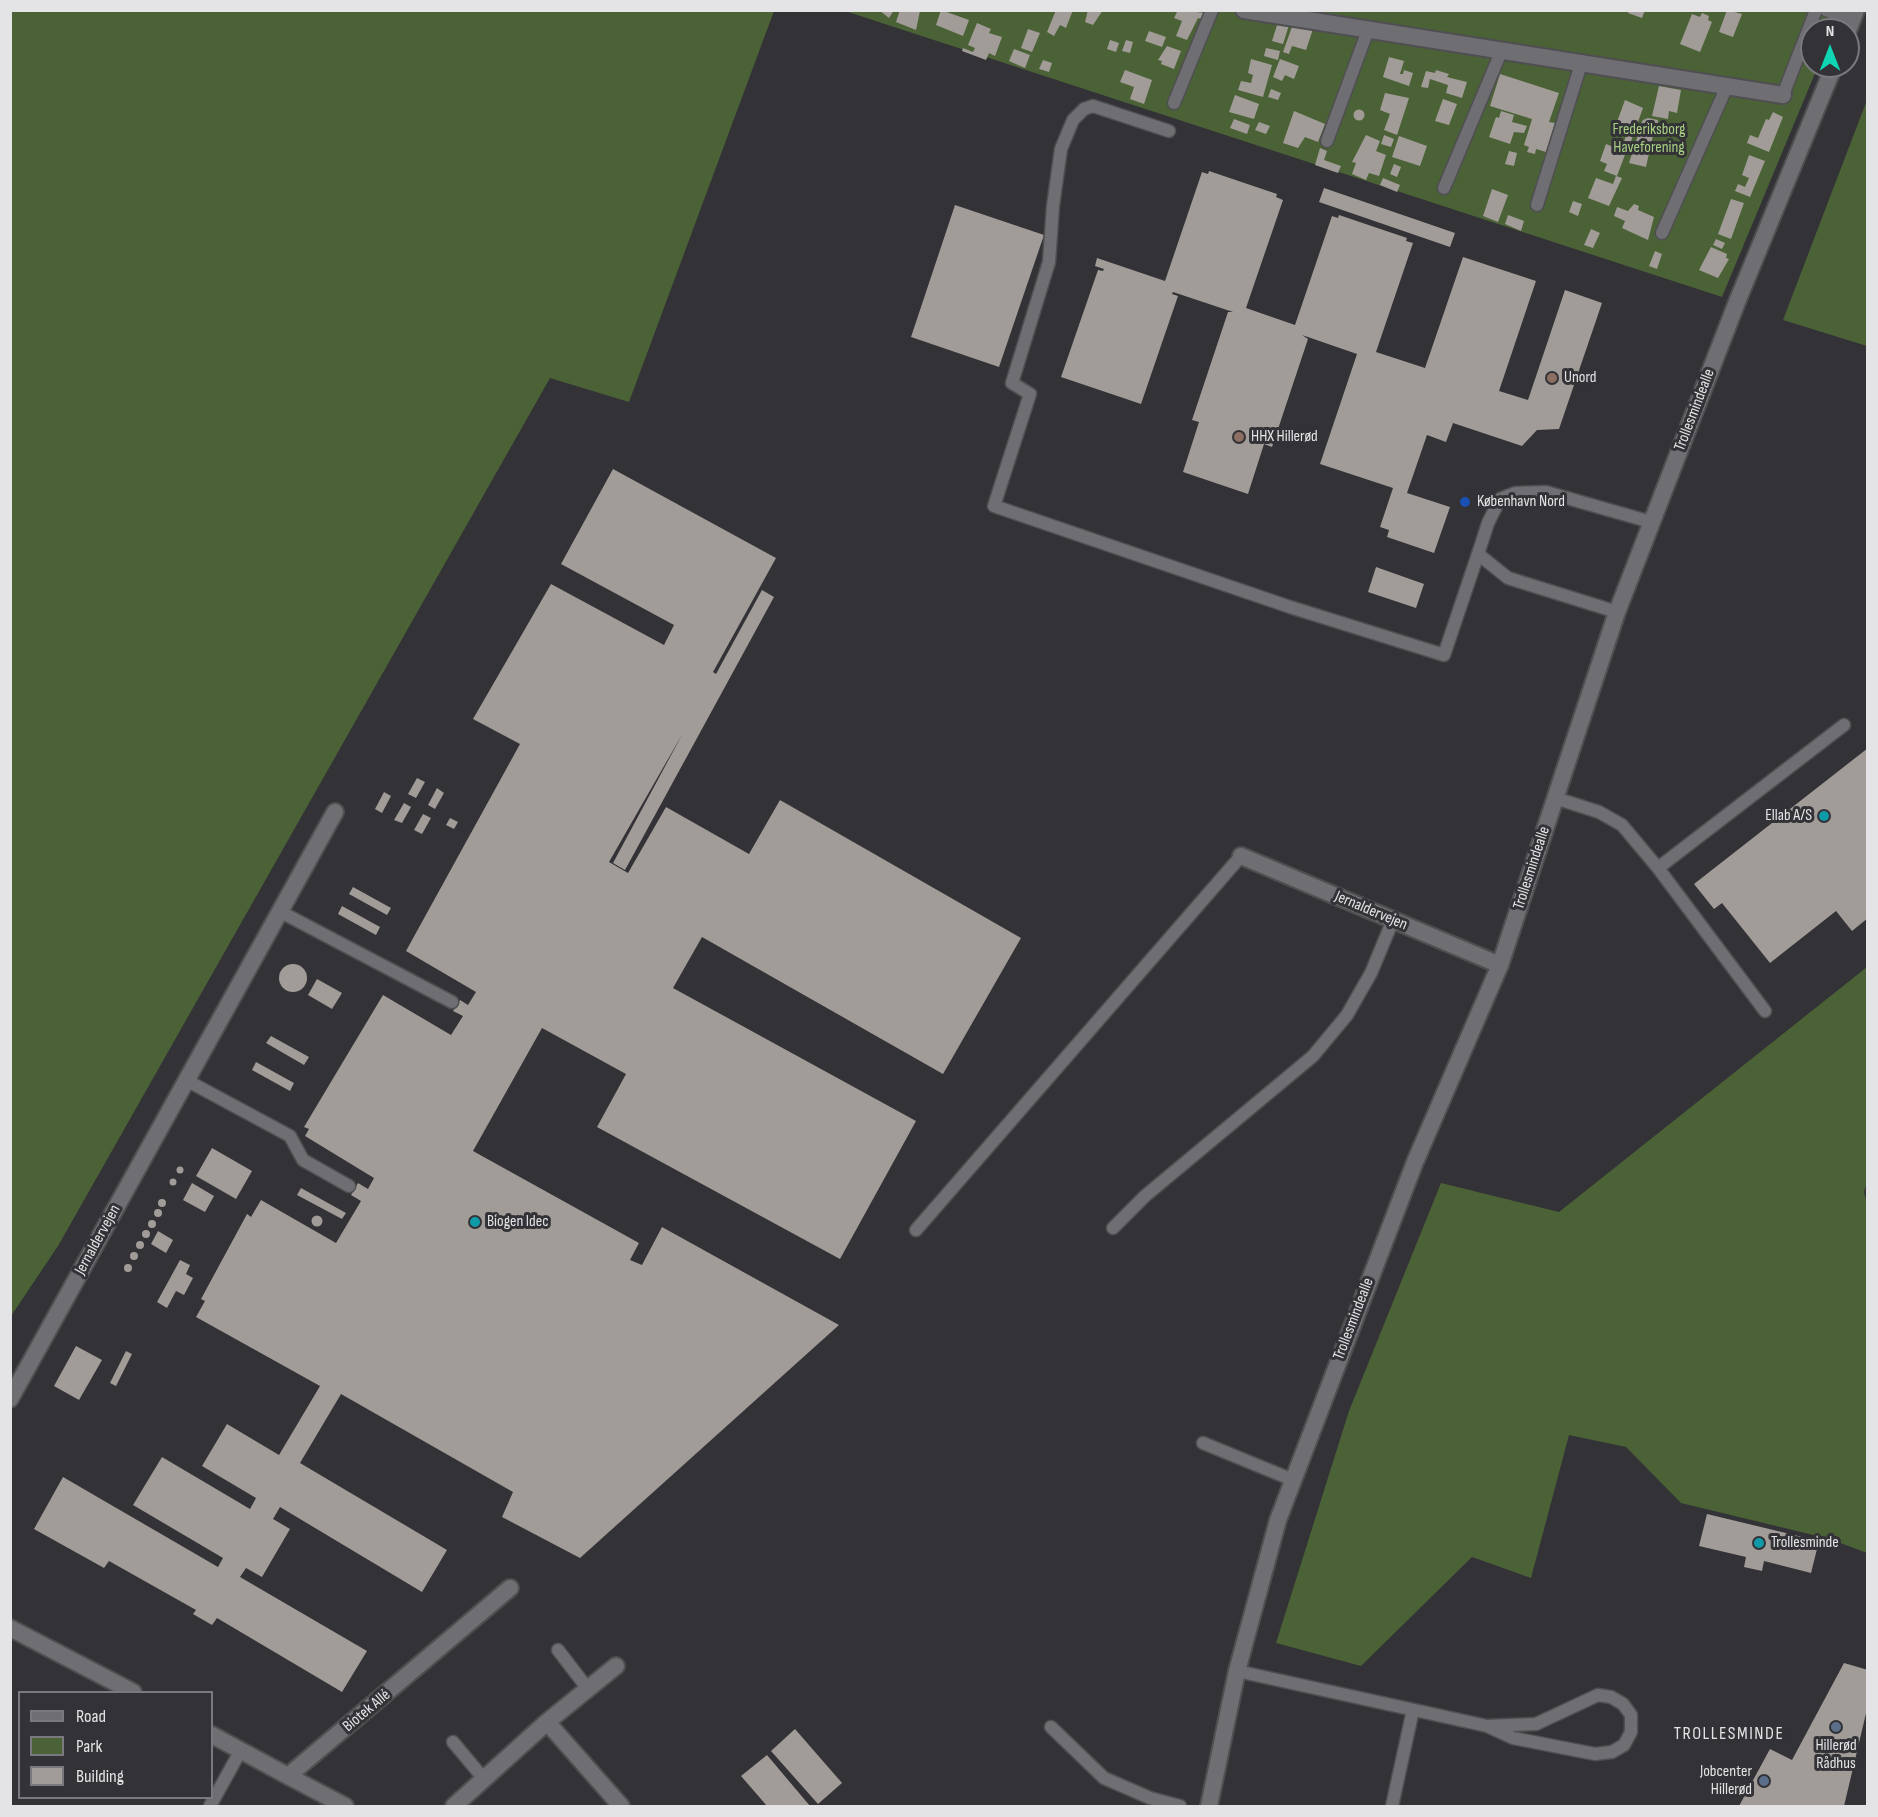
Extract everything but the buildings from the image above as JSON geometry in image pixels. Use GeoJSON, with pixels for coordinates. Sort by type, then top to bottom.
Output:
{"type":"FeatureCollection","features":[{"type":"Feature","properties":{"kind":"street"},"geometry":{"type":"LineString","coordinates":[[1244,10],[1783,95]]}},
{"type":"Feature","properties":{"kind":"street","name":"Trollesmindealle"},"geometry":{"type":"LineString","coordinates":[[1209,1806],[1237,1671],[1278,1520],[1415,1162],[1500,965],[1617,612],[1650,522],[1829,78]]}},
{"type":"Feature","properties":{"kind":"street","name":"Jernaldervejen"},"geometry":{"type":"LineString","coordinates":[[10,1399],[335,812]]}},
{"type":"Feature","properties":{"kind":"street","name":"Jernaldervejen"},"geometry":{"type":"LineString","coordinates":[[1241,856],[1500,965]]}},
{"type":"Feature","properties":{"kind":"street","name":"Biotek Allé"},"geometry":{"type":"LineString","coordinates":[[288,1776],[510,1588]]}},
{"type":"Feature","properties":{"kind":"street"},"geometry":{"type":"LineString","coordinates":[[10,1628],[130,1691]]}},
{"type":"Feature","properties":{"kind":"street"},"geometry":{"type":"LineString","coordinates":[[454,1806],[547,1722],[616,1666]]}},
{"type":"Feature","properties":{"kind":"street"},"geometry":{"type":"LineString","coordinates":[[547,1722],[621,1806]]}},
{"type":"Feature","properties":{"kind":"street"},"geometry":{"type":"LineString","coordinates":[[213,1736],[345,1806]]}},
{"type":"Feature","properties":{"kind":"lane"},"geometry":{"type":"LineString","coordinates":[[1174,103],[1212,10]]}},
{"type":"Feature","properties":{"kind":"lane"},"geometry":{"type":"LineString","coordinates":[[1783,95],[1816,10]]}},
{"type":"Feature","properties":{"kind":"lane"},"geometry":{"type":"LineString","coordinates":[[1826,10],[1847,18]]}},
{"type":"Feature","properties":{"kind":"lane"},"geometry":{"type":"LineString","coordinates":[[1327,141],[1368,30]]}},
{"type":"Feature","properties":{"kind":"lane"},"geometry":{"type":"LineString","coordinates":[[1444,188],[1501,52]]}},
{"type":"Feature","properties":{"kind":"lane"},"geometry":{"type":"LineString","coordinates":[[1537,205],[1581,64]]}},
{"type":"Feature","properties":{"kind":"lane"},"geometry":{"type":"LineString","coordinates":[[1662,234],[1727,86]]}},
{"type":"Feature","properties":{"kind":"lane"},"geometry":{"type":"LineString","coordinates":[[1169,131],[1093,106],[1084,109],[1073,120],[1061,149],[1053,206],[1049,262],[1012,383],[1030,394],[994,506],[1290,607],[1444,655],[1488,523],[1500,499],[1515,493],[1546,492],[1650,522]]}},
{"type":"Feature","properties":{"kind":"lane"},"geometry":{"type":"LineString","coordinates":[[1478,554],[1508,578],[1617,612]]}},
{"type":"Feature","properties":{"kind":"lane"},"geometry":{"type":"LineString","coordinates":[[1658,868],[1844,725]]}},
{"type":"Feature","properties":{"kind":"lane"},"geometry":{"type":"LineString","coordinates":[[1555,798],[1599,812],[1622,825],[1658,868],[1765,1011]]}},
{"type":"Feature","properties":{"kind":"lane"},"geometry":{"type":"LineString","coordinates":[[916,1230],[1241,856]]}},
{"type":"Feature","properties":{"kind":"lane"},"geometry":{"type":"LineString","coordinates":[[279,911],[452,1002]]}},
{"type":"Feature","properties":{"kind":"lane"},"geometry":{"type":"LineString","coordinates":[[1113,1228],[1145,1196],[1313,1056],[1347,1015],[1371,973],[1394,920]]}},
{"type":"Feature","properties":{"kind":"lane"},"geometry":{"type":"LineString","coordinates":[[186,1080],[290,1136],[303,1160],[349,1186]]}},
{"type":"Feature","properties":{"kind":"lane"},"geometry":{"type":"LineString","coordinates":[[1203,1443],[1293,1480]]}},
{"type":"Feature","properties":{"kind":"lane"},"geometry":{"type":"LineString","coordinates":[[558,1650],[588,1689]]}},
{"type":"Feature","properties":{"kind":"lane"},"geometry":{"type":"LineString","coordinates":[[1237,1671],[1487,1726],[1513,1738],[1595,1754],[1612,1752],[1624,1745],[1631,1732],[1631,1714],[1623,1704],[1611,1697],[1598,1695],[1536,1724],[1487,1726]]}},
{"type":"Feature","properties":{"kind":"lane"},"geometry":{"type":"LineString","coordinates":[[1392,1806],[1413,1710]]}},
{"type":"Feature","properties":{"kind":"lane"},"geometry":{"type":"LineString","coordinates":[[1051,1727],[1104,1778],[1150,1798],[1180,1806]]}},
{"type":"Feature","properties":{"kind":"lane"},"geometry":{"type":"LineString","coordinates":[[453,1743],[484,1779]]}},
{"type":"Feature","properties":{"kind":"lane"},"geometry":{"type":"LineString","coordinates":[[210,1806],[241,1750]]}},
{"type":"Feature","properties":{"kind":"green space"},"geometry":{"type":"Polygon","coordinates":[[[11,10],[774,11],[629,402],[550,378],[58,1246],[11,1316],[11,10]]]}},
{"type":"Feature","properties":{"kind":"green space","name":"Frederiksborg Haveforening"},"geometry":{"type":"Polygon","coordinates":[[[845,11],[1841,11],[1838,18],[1800,18],[1800,78],[1813,78],[1722,297],[845,11]]]}},
{"type":"Feature","properties":{"kind":"green space"},"geometry":{"type":"Polygon","coordinates":[[[1867,100],[1867,346],[1783,320],[1867,100]]]}},
{"type":"Feature","properties":{"kind":"green space"},"geometry":{"type":"Polygon","coordinates":[[[1867,967],[1868,1179],[1864,1192],[1868,1208],[1867,1553],[1830,1539],[1681,1503],[1626,1447],[1569,1435],[1531,1578],[1472,1557],[1361,1666],[1276,1643],[1349,1411],[1441,1183],[1559,1212],[1867,967]]]}},
{"type":"Feature","properties":{"kind":"place","name":"Unord"},"geometry":{"type":"Point","coordinates":[1552,378]}},
{"type":"Feature","properties":{"kind":"place","name":"HHX Hillerød"},"geometry":{"type":"Point","coordinates":[1239,437]}},
{"type":"Feature","properties":{"kind":"place","name":"København Nord"},"geometry":{"type":"Point","coordinates":[1465,502]}},
{"type":"Feature","properties":{"kind":"place","name":"Ellab A/S"},"geometry":{"type":"Point","coordinates":[1824,816]}},
{"type":"Feature","properties":{"kind":"place","name":"Biogen Idec"},"geometry":{"type":"Point","coordinates":[475,1222]}},
{"type":"Feature","properties":{"kind":"place","name":"Trollesminde"},"geometry":{"type":"Point","coordinates":[1759,1543]}},
{"type":"Feature","properties":{"kind":"place","name":"Hillerød Rådhus"},"geometry":{"type":"Point","coordinates":[1836,1727]}},
{"type":"Feature","properties":{"kind":"place","name":"Jobcenter Hillerød"},"geometry":{"type":"Point","coordinates":[1764,1781]}},
{"type":"Feature","properties":{"kind":"district","name":"TROLLESMINDE"},"geometry":{"type":"Point","coordinates":[1729,1734]}}]}
